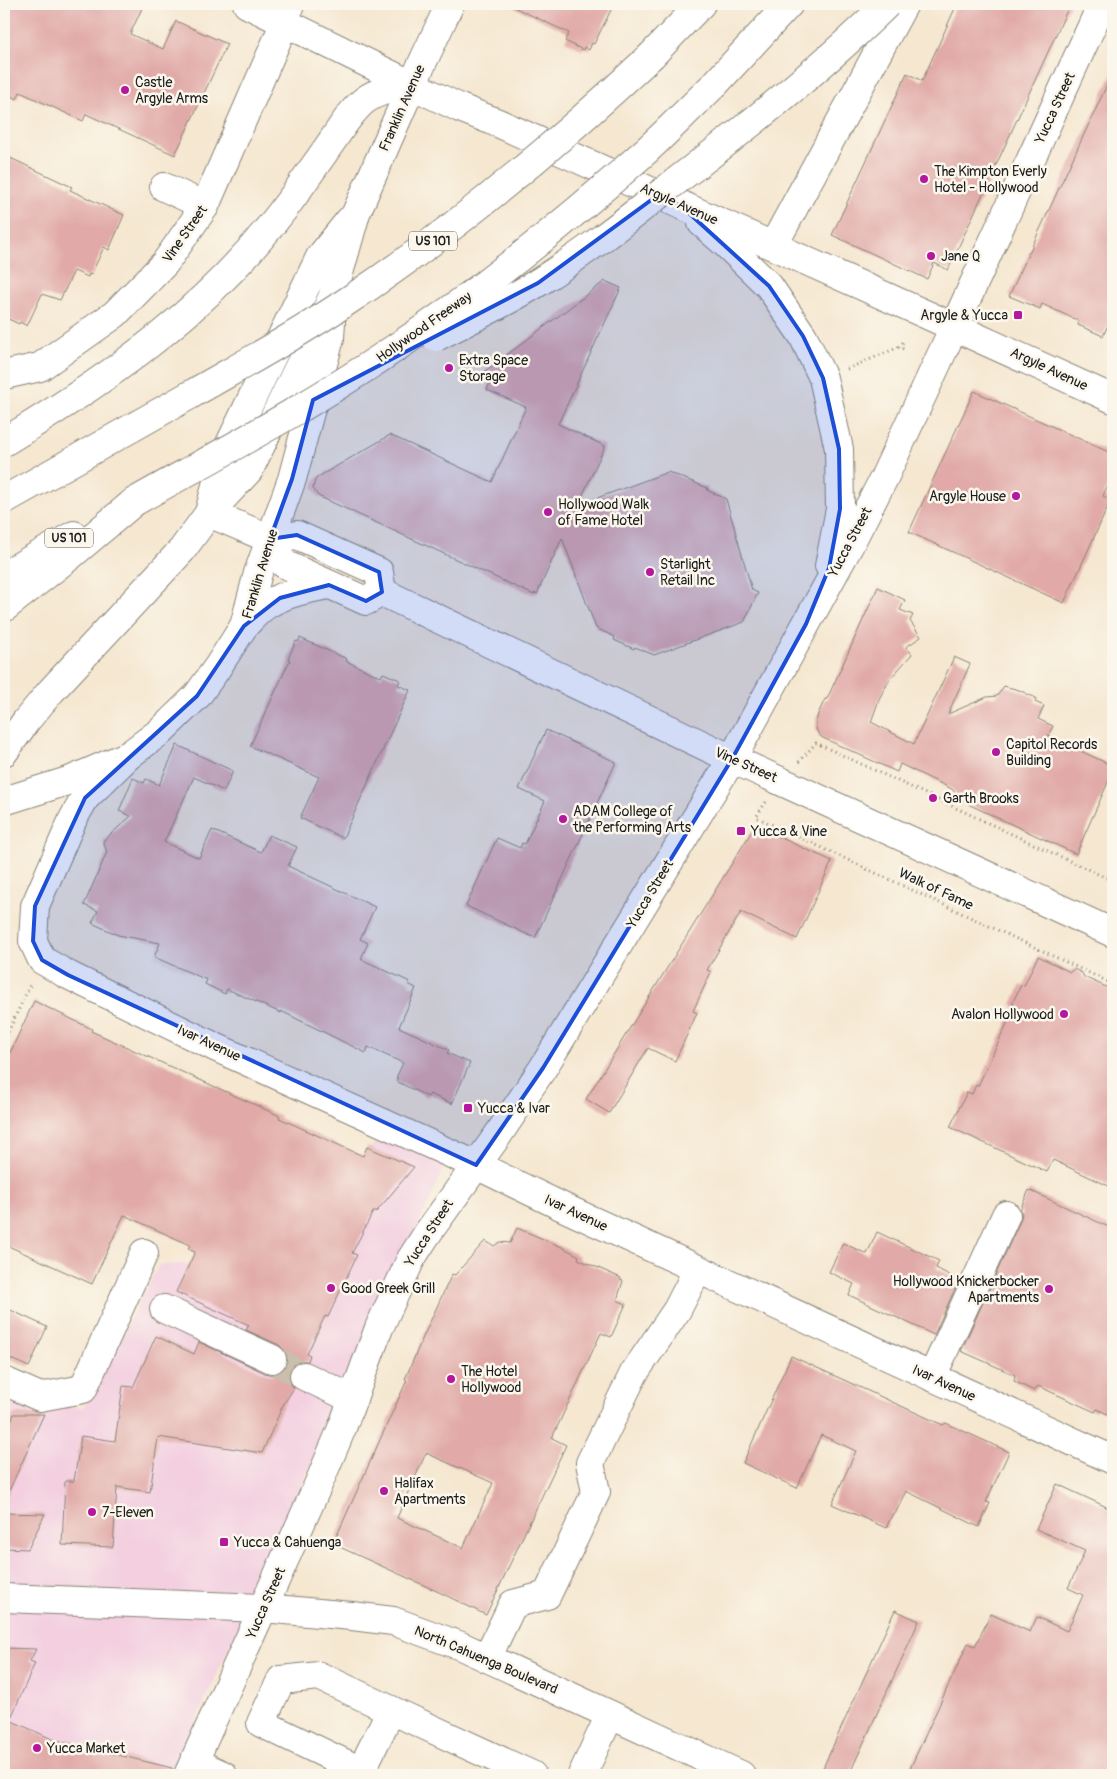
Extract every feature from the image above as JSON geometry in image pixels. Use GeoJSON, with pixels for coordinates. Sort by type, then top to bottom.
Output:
{"type":"FeatureCollection","features":[{"type":"Feature","properties":{"kind":"main road","name":"Argyle Avenue"},"geometry":{"type":"LineString","coordinates":[[247,4],[288,13],[412,85],[460,108],[680,204],[1113,399]]}},
{"type":"Feature","properties":{"kind":"main road","name":"Franklin Avenue"},"geometry":{"type":"LineString","coordinates":[[4,752],[51,691],[182,550],[209,513],[249,470],[332,298],[356,213],[450,4]]}},
{"type":"Feature","properties":{"kind":"main road","name":"US 101"},"geometry":{"type":"LineString","coordinates":[[4,500],[290,337],[346,303],[410,259],[472,213],[592,112],[652,55],[701,4]]}},
{"type":"Feature","properties":{"kind":"main road","name":"Hollywood Freeway"},"geometry":{"type":"LineString","coordinates":[[4,575],[333,387],[448,312],[579,210],[648,148],[715,84],[789,4]]}},
{"type":"Feature","properties":{"kind":"main road"},"geometry":{"type":"LineString","coordinates":[[333,387],[493,308],[538,283],[580,254],[764,114],[809,77],[887,4]]}},
{"type":"Feature","properties":{"kind":"main road"},"geometry":{"type":"LineString","coordinates":[[773,246],[904,4]]}},
{"type":"Feature","properties":{"kind":"main road","name":"Yucca Street"},"geometry":{"type":"LineString","coordinates":[[191,1769],[321,1478],[379,1328],[411,1259],[426,1234],[498,1135],[543,1068],[732,759],[884,478],[1102,4]]}},
{"type":"Feature","properties":{"kind":"main road","name":"Vine Street"},"geometry":{"type":"LineString","coordinates":[[4,375],[40,367],[114,314],[165,263],[205,206],[288,13]]}},
{"type":"Feature","properties":{"kind":"main road"},"geometry":{"type":"LineString","coordinates":[[4,442],[93,386],[140,352],[179,320],[219,283],[255,245],[289,202],[350,115],[366,100],[387,89],[412,85]]}},
{"type":"Feature","properties":{"kind":"main road"},"geometry":{"type":"LineString","coordinates":[[164,187],[205,206]]}},
{"type":"Feature","properties":{"kind":"main road"},"geometry":{"type":"LineString","coordinates":[[680,204],[726,244],[769,286],[803,336],[823,378],[839,449],[840,509],[829,568],[806,624]]}},
{"type":"Feature","properties":{"kind":"main road","name":"Franklin Avenue"},"geometry":{"type":"LineString","coordinates":[[209,513],[223,458],[320,257],[356,213]]}},
{"type":"Feature","properties":{"kind":"main road","name":"Franklin Avenue"},"geometry":{"type":"LineString","coordinates":[[42,960],[33,941],[35,906],[73,819],[85,798],[129,755],[161,731],[197,696],[244,626],[258,573],[292,479],[330,338],[332,298]]}},
{"type":"Feature","properties":{"kind":"main road"},"geometry":{"type":"LineString","coordinates":[[4,608],[134,502]]}},
{"type":"Feature","properties":{"kind":"main road"},"geometry":{"type":"LineString","coordinates":[[209,513],[270,539],[298,535],[379,572],[382,592],[366,601],[284,564],[270,539]]}},
{"type":"Feature","properties":{"kind":"main road"},"geometry":{"type":"LineString","coordinates":[[244,626],[266,605],[280,598],[307,589],[329,585]]}},
{"type":"Feature","properties":{"kind":"main road","name":"Vine Street"},"geometry":{"type":"LineString","coordinates":[[382,592],[732,759],[1113,933]]}},
{"type":"Feature","properties":{"kind":"main road"},"geometry":{"type":"LineString","coordinates":[[4,801],[36,792],[100,769],[129,755]]}},
{"type":"Feature","properties":{"kind":"main road","name":"Ivar Avenue"},"geometry":{"type":"LineString","coordinates":[[42,960],[68,975],[207,1042],[1113,1460]]}},
{"type":"Feature","properties":{"kind":"main road"},"geometry":{"type":"LineString","coordinates":[[932,1377],[1006,1215]]}},
{"type":"Feature","properties":{"kind":"main road"},"geometry":{"type":"LineString","coordinates":[[4,1381],[40,1396],[83,1389],[144,1253]]}},
{"type":"Feature","properties":{"kind":"main road"},"geometry":{"type":"LineString","coordinates":[[487,1658],[514,1604],[547,1595],[596,1492],[590,1463],[634,1373],[677,1310],[698,1269]]}},
{"type":"Feature","properties":{"kind":"main road"},"geometry":{"type":"LineString","coordinates":[[164,1309],[272,1360]]}},
{"type":"Feature","properties":{"kind":"main road"},"geometry":{"type":"LineString","coordinates":[[304,1376],[353,1399]]}},
{"type":"Feature","properties":{"kind":"main road","name":"North Cahuenga Boulevard"},"geometry":{"type":"LineString","coordinates":[[4,1598],[263,1608],[344,1615],[394,1622],[461,1646],[741,1775]]}},
{"type":"Feature","properties":{"kind":"main road"},"geometry":{"type":"LineString","coordinates":[[391,1710],[360,1773],[262,1723],[280,1680],[319,1676],[532,1775]]}},
{"type":"Feature","properties":{"kind":"main road"},"geometry":{"type":"LineString","coordinates":[[582,1775],[610,1715]]}},
{"type":"Feature","properties":{"kind":"main road"},"geometry":{"type":"LineString","coordinates":[[191,1769],[222,1775]]}},
{"type":"Feature","properties":{"kind":"path"},"geometry":{"type":"LineString","coordinates":[[846,369],[899,347],[904,341]]}},
{"type":"Feature","properties":{"kind":"path"},"geometry":{"type":"LineString","coordinates":[[899,347],[906,350]]}},
{"type":"Feature","properties":{"kind":"path"},"geometry":{"type":"LineString","coordinates":[[812,745],[816,742],[1113,881]]}},
{"type":"Feature","properties":{"kind":"path","name":"Walk of Fame"},"geometry":{"type":"LineString","coordinates":[[759,812],[756,817],[1113,984]]}},
{"type":"Feature","properties":{"kind":"path"},"geometry":{"type":"LineString","coordinates":[[4,1041],[42,960]]}},
{"type":"Feature","properties":{"kind":"highlighted area"},"geometry":{"type":"Polygon","coordinates":[[[658,195],[680,205],[769,286],[803,336],[823,378],[839,449],[840,509],[829,568],[806,624],[732,759],[543,1068],[476,1165],[68,975],[42,960],[33,941],[35,906],[85,798],[197,696],[244,626],[280,598],[329,585],[366,601],[382,592],[379,572],[297,535],[270,539],[292,479],[313,400],[538,283],[658,195]]]}},
{"type":"Feature","properties":{"kind":"shaded area"},"geometry":{"type":"Polygon","coordinates":[[[380,1136],[446,1164],[172,1775],[4,1775],[4,1424],[14,1402],[83,1408],[159,1265],[284,1260],[380,1136]]]}},
{"type":"Feature","properties":{"kind":"building","name":"Castle Argyle Arms"},"geometry":{"type":"Polygon","coordinates":[[[4,4],[144,4],[130,34],[163,49],[176,21],[227,44],[175,155],[86,114],[83,121],[20,92],[17,99],[4,93],[4,4]]]}},
{"type":"Feature","properties":{"kind":"building"},"geometry":{"type":"Polygon","coordinates":[[[507,4],[614,4],[594,44],[592,43],[589,50],[584,47],[583,50],[565,41],[569,33],[507,4]]]}},
{"type":"Feature","properties":{"kind":"building","name":"The Kimpton Everly Hotel - Hollywood"},"geometry":{"type":"Polygon","coordinates":[[[957,4],[1070,4],[948,270],[934,263],[927,279],[832,235],[907,73],[922,81],[957,4]]]}},
{"type":"Feature","properties":{"kind":"building"},"geometry":{"type":"Polygon","coordinates":[[[1113,72],[1113,314],[1103,336],[1078,325],[1079,321],[1042,304],[1040,309],[1009,296],[1113,72]]]}},
{"type":"Feature","properties":{"kind":"building"},"geometry":{"type":"Polygon","coordinates":[[[4,155],[72,187],[70,190],[124,215],[109,250],[104,247],[91,275],[89,274],[88,277],[74,271],[60,300],[42,294],[27,326],[4,317],[4,155]]]}},
{"type":"Feature","properties":{"kind":"building"},"geometry":{"type":"Polygon","coordinates":[[[605,281],[621,288],[558,424],[605,446],[578,505],[668,472],[708,488],[707,490],[726,499],[752,590],[758,593],[744,622],[654,655],[614,640],[615,637],[596,628],[562,538],[537,594],[534,593],[534,595],[318,496],[313,488],[318,477],[390,435],[492,482],[526,407],[487,390],[491,380],[480,375],[605,281]]]}},
{"type":"Feature","properties":{"kind":"building","name":"Argyle House"},"geometry":{"type":"Polygon","coordinates":[[[974,391],[1113,454],[1113,473],[1103,496],[1111,500],[1064,603],[909,532],[974,391]]]}},
{"type":"Feature","properties":{"kind":"building","name":"Capitol Records Building"},"geometry":{"type":"Polygon","coordinates":[[[878,587],[905,600],[900,610],[913,615],[910,621],[921,637],[906,647],[912,654],[890,679],[880,697],[871,722],[914,744],[954,657],[970,664],[948,714],[987,697],[997,696],[1004,686],[1019,690],[1036,698],[1035,702],[1044,706],[1038,719],[1053,726],[1048,736],[1113,766],[1113,771],[1076,854],[970,805],[952,789],[900,764],[897,772],[819,735],[816,729],[818,714],[825,699],[827,699],[878,587]]]}},
{"type":"Feature","properties":{"kind":"building"},"geometry":{"type":"Polygon","coordinates":[[[300,638],[381,677],[383,673],[400,680],[398,685],[410,690],[343,838],[300,818],[319,777],[250,746],[290,660],[288,659],[296,641],[298,642],[300,638]]]}},
{"type":"Feature","properties":{"kind":"building","name":"ADAM College of the Performing Arts"},"geometry":{"type":"Polygon","coordinates":[[[546,730],[616,762],[535,938],[466,906],[497,838],[520,848],[522,843],[525,844],[545,801],[519,789],[546,730]]]}},
{"type":"Feature","properties":{"kind":"building"},"geometry":{"type":"Polygon","coordinates":[[[177,745],[233,771],[224,791],[194,777],[164,842],[199,858],[212,830],[261,852],[269,835],[297,847],[288,866],[375,907],[360,939],[368,943],[361,959],[410,982],[408,984],[416,988],[399,1027],[449,1050],[447,1053],[470,1063],[452,1104],[430,1094],[428,1097],[396,1081],[403,1063],[368,1047],[366,1053],[281,1011],[281,1013],[227,989],[225,994],[205,984],[207,980],[154,957],[160,943],[118,935],[92,923],[98,911],[84,905],[107,852],[103,841],[131,816],[119,811],[133,778],[144,783],[146,779],[159,785],[177,745]]]}},
{"type":"Feature","properties":{"kind":"building"},"geometry":{"type":"Polygon","coordinates":[[[755,826],[832,861],[797,939],[741,912],[707,970],[711,972],[693,1011],[697,1013],[675,1061],[648,1048],[609,1113],[586,1099],[755,826]]]}},
{"type":"Feature","properties":{"kind":"building"},"geometry":{"type":"Polygon","coordinates":[[[1038,956],[1070,972],[1074,969],[1082,973],[1084,977],[1113,990],[1113,1188],[1053,1160],[1047,1172],[950,1127],[967,1092],[972,1094],[976,1085],[978,1086],[1015,1006],[1012,1004],[1021,985],[1024,986],[1038,956]]]}},
{"type":"Feature","properties":{"kind":"building"},"geometry":{"type":"Polygon","coordinates":[[[34,1001],[92,1029],[91,1031],[280,1116],[279,1118],[363,1156],[367,1147],[414,1167],[377,1211],[373,1212],[352,1253],[357,1255],[328,1317],[325,1316],[307,1354],[310,1355],[308,1361],[296,1363],[290,1370],[289,1378],[294,1388],[283,1405],[262,1453],[158,1437],[150,1492],[117,1487],[113,1547],[62,1545],[65,1481],[74,1481],[81,1436],[115,1441],[123,1386],[133,1387],[156,1336],[194,1354],[199,1342],[273,1375],[281,1371],[286,1365],[287,1357],[279,1345],[246,1330],[249,1325],[176,1292],[195,1252],[188,1249],[190,1245],[124,1215],[92,1284],[4,1244],[4,1066],[34,1001]]]}},
{"type":"Feature","properties":{"kind":"building","name":"Hollywood Knickerbocker Apartments"},"geometry":{"type":"Polygon","coordinates":[[[1029,1190],[1113,1229],[1113,1417],[1097,1409],[1095,1412],[1038,1386],[1034,1391],[1014,1381],[1015,1375],[961,1351],[1020,1221],[1022,1214],[1020,1210],[1029,1190]]]}},
{"type":"Feature","properties":{"kind":"building"},"geometry":{"type":"Polygon","coordinates":[[[517,1228],[562,1247],[579,1256],[578,1259],[621,1278],[620,1280],[623,1281],[617,1300],[626,1304],[611,1337],[601,1333],[552,1438],[566,1445],[486,1615],[333,1544],[407,1380],[405,1379],[452,1274],[455,1275],[485,1241],[494,1246],[500,1242],[510,1243],[517,1228]],[[426,1453],[414,1480],[415,1483],[408,1492],[397,1518],[463,1548],[493,1483],[426,1453]]]}},
{"type":"Feature","properties":{"kind":"building"},"geometry":{"type":"Polygon","coordinates":[[[877,1232],[939,1261],[936,1268],[959,1280],[934,1335],[849,1295],[854,1284],[829,1272],[843,1243],[867,1254],[877,1232]]]}},
{"type":"Feature","properties":{"kind":"building"},"geometry":{"type":"Polygon","coordinates":[[[4,1307],[47,1327],[29,1367],[4,1356],[4,1307]]]}},
{"type":"Feature","properties":{"kind":"building"},"geometry":{"type":"Polygon","coordinates":[[[791,1356],[943,1425],[946,1423],[1009,1452],[986,1502],[990,1503],[979,1527],[906,1491],[886,1528],[832,1504],[856,1451],[821,1435],[797,1488],[743,1463],[791,1356]]]}},
{"type":"Feature","properties":{"kind":"building"},"geometry":{"type":"Polygon","coordinates":[[[14,1414],[44,1414],[4,1502],[4,1437],[14,1414]]]}},
{"type":"Feature","properties":{"kind":"building"},"geometry":{"type":"Polygon","coordinates":[[[1057,1484],[1113,1510],[1113,1775],[907,1775],[968,1643],[975,1646],[991,1614],[1030,1632],[1037,1617],[1067,1631],[1083,1595],[1068,1588],[1085,1551],[1036,1529],[1057,1484]]]}},
{"type":"Feature","properties":{"kind":"building"},"geometry":{"type":"Polygon","coordinates":[[[4,1513],[45,1514],[28,1549],[4,1548],[4,1513]]]}},
{"type":"Feature","properties":{"kind":"building"},"geometry":{"type":"Polygon","coordinates":[[[895,1610],[919,1621],[849,1775],[834,1775],[822,1770],[895,1610]]]}},
{"type":"Feature","properties":{"kind":"building"},"geometry":{"type":"Polygon","coordinates":[[[4,1648],[36,1649],[30,1661],[35,1663],[10,1720],[52,1739],[172,1768],[172,1775],[4,1775],[4,1648]]]}},
{"type":"Feature","properties":{"kind":"tunnel"},"geometry":{"type":"LineString","coordinates":[[272,1359],[304,1376]]}},
{"type":"Feature","properties":{"kind":"place","name":"Castle Argyle Arms"},"geometry":{"type":"Point","coordinates":[125,90]}},
{"type":"Feature","properties":{"kind":"place","name":"The Kimpton Everly Hotel - Hollywood"},"geometry":{"type":"Point","coordinates":[924,179]}},
{"type":"Feature","properties":{"kind":"place","name":"Jane Q"},"geometry":{"type":"Point","coordinates":[931,256]}},
{"type":"Feature","properties":{"kind":"place","name":"Argyle & Yucca"},"geometry":{"type":"Point","coordinates":[1018,315]}},
{"type":"Feature","properties":{"kind":"place","name":"Extra Space Storage"},"geometry":{"type":"Point","coordinates":[449,368]}},
{"type":"Feature","properties":{"kind":"place","name":"Argyle House"},"geometry":{"type":"Point","coordinates":[1016,496]}},
{"type":"Feature","properties":{"kind":"place","name":"Hollywood Walk of Fame Hotel"},"geometry":{"type":"Point","coordinates":[548,512]}},
{"type":"Feature","properties":{"kind":"place","name":"Starlight Retail Inc"},"geometry":{"type":"Point","coordinates":[650,572]}},
{"type":"Feature","properties":{"kind":"place","name":"Capitol Records Building"},"geometry":{"type":"Point","coordinates":[996,752]}},
{"type":"Feature","properties":{"kind":"place","name":"Garth Brooks"},"geometry":{"type":"Point","coordinates":[933,798]}},
{"type":"Feature","properties":{"kind":"place","name":"ADAM College of the Performing Arts"},"geometry":{"type":"Point","coordinates":[563,819]}},
{"type":"Feature","properties":{"kind":"place","name":"Yucca & Vine"},"geometry":{"type":"Point","coordinates":[741,831]}},
{"type":"Feature","properties":{"kind":"place","name":"Avalon Hollywood"},"geometry":{"type":"Point","coordinates":[1064,1014]}},
{"type":"Feature","properties":{"kind":"place","name":"Yucca & Ivar"},"geometry":{"type":"Point","coordinates":[468,1108]}},
{"type":"Feature","properties":{"kind":"place","name":"Good Greek Grill"},"geometry":{"type":"Point","coordinates":[331,1288]}},
{"type":"Feature","properties":{"kind":"place","name":"Hollywood Knickerbocker Apartments"},"geometry":{"type":"Point","coordinates":[1049,1289]}},
{"type":"Feature","properties":{"kind":"place","name":"The Hotel Hollywood"},"geometry":{"type":"Point","coordinates":[451,1379]}},
{"type":"Feature","properties":{"kind":"place","name":"Halifax Apartments"},"geometry":{"type":"Point","coordinates":[384,1491]}},
{"type":"Feature","properties":{"kind":"place","name":"7-Eleven"},"geometry":{"type":"Point","coordinates":[92,1512]}},
{"type":"Feature","properties":{"kind":"place","name":"Yucca & Cahuenga"},"geometry":{"type":"Point","coordinates":[224,1542]}},
{"type":"Feature","properties":{"kind":"place","name":"Yucca Market"},"geometry":{"type":"Point","coordinates":[37,1748]}}]}
